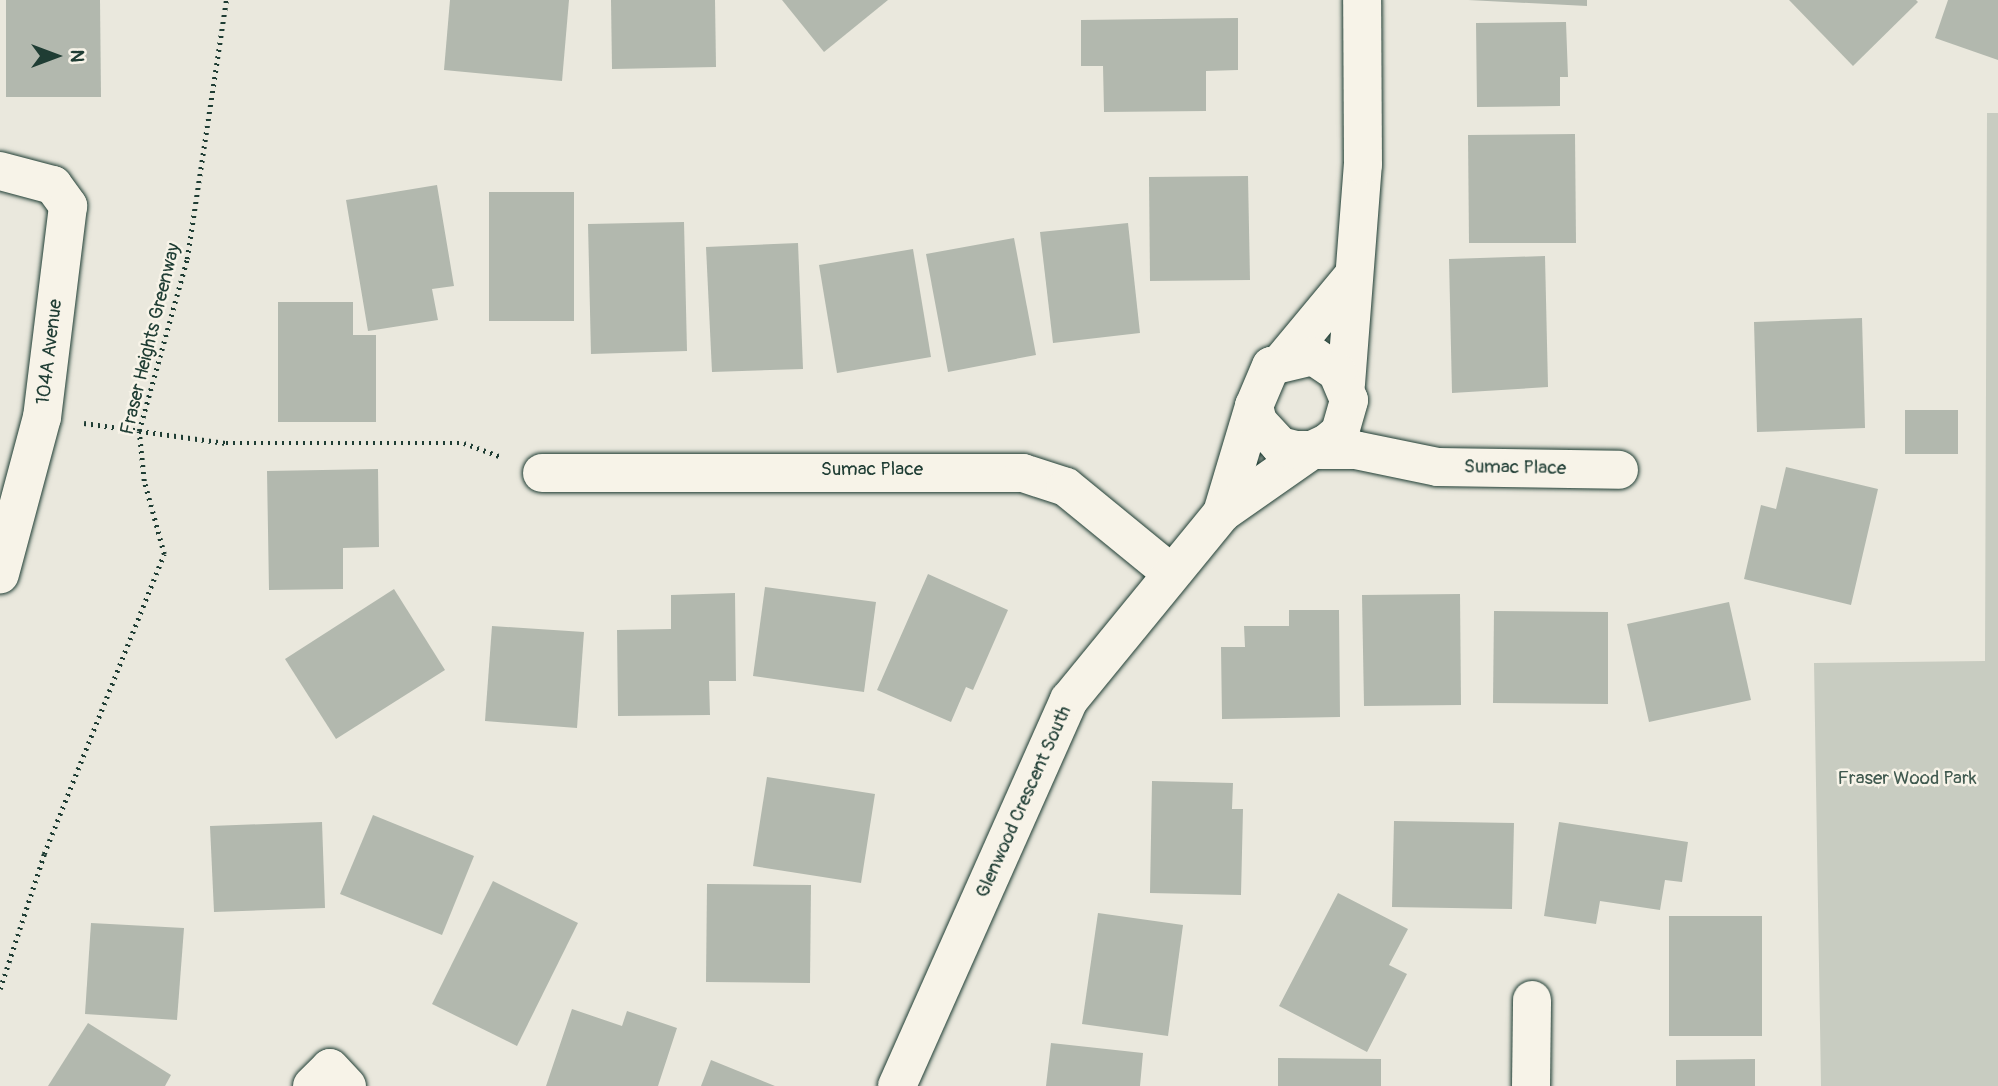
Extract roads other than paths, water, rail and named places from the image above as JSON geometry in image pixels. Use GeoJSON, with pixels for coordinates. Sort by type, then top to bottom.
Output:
{"type":"FeatureCollection","features":[{"type":"Feature","properties":{"kind":"street"},"geometry":{"type":"LineString","coordinates":[[1352,276],[1284,359],[1261,377],[1254,406],[1258,422],[1280,446],[1312,450],[1340,432],[1348,408],[1346,384],[1352,276],[1363,165],[1362,0]]}},
{"type":"Feature","properties":{"kind":"street","name":"104A Avenue"},"geometry":{"type":"LineString","coordinates":[[0,171],[53,185],[68,206],[42,417],[0,574]]}},
{"type":"Feature","properties":{"kind":"street"},"geometry":{"type":"LineString","coordinates":[[1284,359],[1313,356],[1346,384],[1368,420],[1411,460]]}},
{"type":"Feature","properties":{"kind":"street","name":"Glenwood Crescent South"},"geometry":{"type":"LineString","coordinates":[[1222,513],[1254,406]]}},
{"type":"Feature","properties":{"kind":"street","name":"Glenwood Crescent South"},"geometry":{"type":"LineString","coordinates":[[897,1086],[1069,700],[1170,572],[1222,513],[1312,450]]}},
{"type":"Feature","properties":{"kind":"street","name":"Sumac Place"},"geometry":{"type":"LineString","coordinates":[[1312,450],[1411,460],[1438,467],[1619,470]]}},
{"type":"Feature","properties":{"kind":"street","name":"Sumac Place"},"geometry":{"type":"LineString","coordinates":[[542,473],[1023,473],[1066,487],[1170,572]]}},
{"type":"Feature","properties":{"kind":"street"},"geometry":{"type":"LineString","coordinates":[[1531,1086],[1532,1000]]}},
{"type":"Feature","properties":{"kind":"street"},"geometry":{"type":"LineString","coordinates":[[312,1086],[330,1068],[347,1086]]}},
{"type":"Feature","properties":{"kind":"park label","name":"Fraser Wood Park"},"geometry":{"type":"Point","coordinates":[1907,779]}}]}
